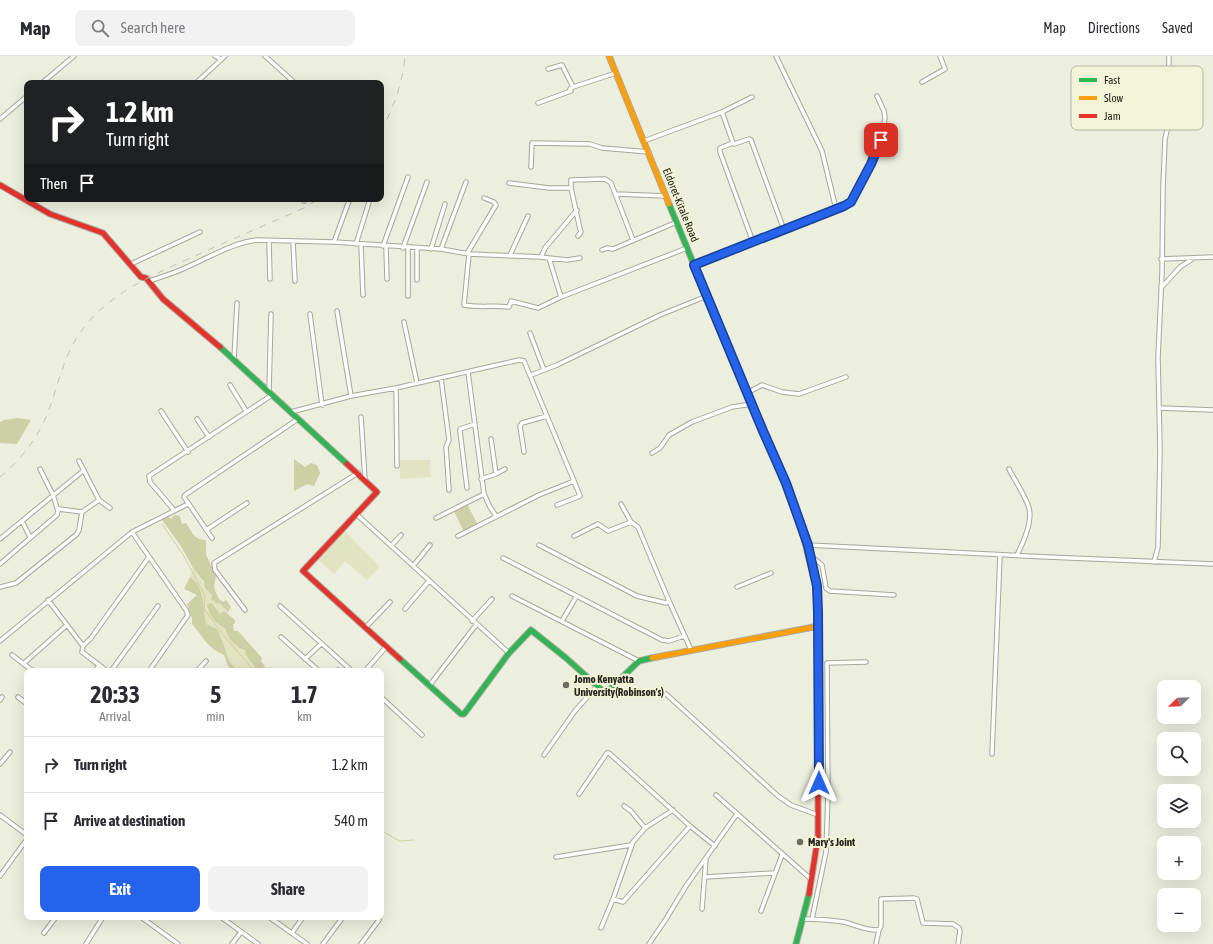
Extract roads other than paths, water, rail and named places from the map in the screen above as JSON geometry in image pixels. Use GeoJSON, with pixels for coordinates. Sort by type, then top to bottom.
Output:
{"type":"FeatureCollection","features":[{"type":"Feature","properties":{"kind":"main road","name":"Eldoret-Kitale Road"},"geometry":{"type":"LineString","coordinates":[[609,56],[747,393],[786,483],[808,545],[817,586],[819,626],[819,816],[817,848],[812,880],[796,944]]}},
{"type":"Feature","properties":{"kind":"main road"},"geometry":{"type":"LineString","coordinates":[[0,185],[24,199]]}},
{"type":"Feature","properties":{"kind":"main road"},"geometry":{"type":"LineString","coordinates":[[29,202],[50,214],[103,233],[108,237],[141,277],[149,281],[151,286],[163,299],[234,359],[377,492],[303,571],[461,714],[464,714],[509,653],[531,630],[566,658],[604,692],[607,692],[639,661],[819,626]]}},
{"type":"Feature","properties":{"kind":"street"},"geometry":{"type":"LineString","coordinates":[[46,80],[74,56]]}},
{"type":"Feature","properties":{"kind":"street"},"geometry":{"type":"LineString","coordinates":[[215,56],[221,59]]}},
{"type":"Feature","properties":{"kind":"street"},"geometry":{"type":"LineString","coordinates":[[199,80],[225,56]]}},
{"type":"Feature","properties":{"kind":"street"},"geometry":{"type":"LineString","coordinates":[[265,56],[292,80]]}},
{"type":"Feature","properties":{"kind":"street"},"geometry":{"type":"LineString","coordinates":[[776,56],[822,151],[836,209]]}},
{"type":"Feature","properties":{"kind":"street"},"geometry":{"type":"LineString","coordinates":[[922,82],[945,68],[940,56]]}},
{"type":"Feature","properties":{"kind":"street"},"geometry":{"type":"LineString","coordinates":[[1169,56],[1169,66]]}},
{"type":"Feature","properties":{"kind":"street"},"geometry":{"type":"LineString","coordinates":[[548,69],[562,65],[573,87]]}},
{"type":"Feature","properties":{"kind":"street"},"geometry":{"type":"LineString","coordinates":[[538,103],[571,91],[570,89],[573,87],[616,73]]}},
{"type":"Feature","properties":{"kind":"street"},"geometry":{"type":"LineString","coordinates":[[694,265],[851,202],[880,145],[884,130],[884,110],[877,96]]}},
{"type":"Feature","properties":{"kind":"street"},"geometry":{"type":"LineString","coordinates":[[644,141],[722,112],[752,97]]}},
{"type":"Feature","properties":{"kind":"street"},"geometry":{"type":"LineString","coordinates":[[0,119],[24,99]]}},
{"type":"Feature","properties":{"kind":"street"},"geometry":{"type":"LineString","coordinates":[[722,112],[733,143]]}},
{"type":"Feature","properties":{"kind":"street"},"geometry":{"type":"LineString","coordinates":[[1154,562],[1158,547],[1160,408],[1158,357],[1163,187],[1165,139],[1167,130]]}},
{"type":"Feature","properties":{"kind":"street"},"geometry":{"type":"LineString","coordinates":[[753,242],[720,152],[720,148],[733,143],[734,144],[749,139],[751,140],[784,230]]}},
{"type":"Feature","properties":{"kind":"street"},"geometry":{"type":"LineString","coordinates":[[531,167],[532,143],[590,144],[602,148],[649,152]]}},
{"type":"Feature","properties":{"kind":"street"},"geometry":{"type":"LineString","coordinates":[[387,279],[384,247],[408,177]]}},
{"type":"Feature","properties":{"kind":"street"},"geometry":{"type":"LineString","coordinates":[[578,236],[581,232],[571,188],[571,180],[605,179],[611,183],[633,240]]}},
{"type":"Feature","properties":{"kind":"street"},"geometry":{"type":"LineString","coordinates":[[403,248],[426,182]]}},
{"type":"Feature","properties":{"kind":"street"},"geometry":{"type":"LineString","coordinates":[[441,250],[466,182]]}},
{"type":"Feature","properties":{"kind":"street"},"geometry":{"type":"LineString","coordinates":[[509,183],[549,188],[571,188]]}},
{"type":"Feature","properties":{"kind":"street"},"geometry":{"type":"LineString","coordinates":[[616,194],[666,196]]}},
{"type":"Feature","properties":{"kind":"street"},"geometry":{"type":"LineString","coordinates":[[484,198],[494,202],[496,205],[468,253],[464,305],[494,305],[509,307],[511,301],[538,308],[561,297],[687,248]]}},
{"type":"Feature","properties":{"kind":"street"},"geometry":{"type":"LineString","coordinates":[[334,242],[349,202]]}},
{"type":"Feature","properties":{"kind":"street"},"geometry":{"type":"LineString","coordinates":[[356,244],[369,202]]}},
{"type":"Feature","properties":{"kind":"street"},"geometry":{"type":"LineString","coordinates":[[431,249],[445,204]]}},
{"type":"Feature","properties":{"kind":"street"},"geometry":{"type":"LineString","coordinates":[[541,257],[545,248],[577,210]]}},
{"type":"Feature","properties":{"kind":"street"},"geometry":{"type":"LineString","coordinates":[[510,255],[528,216]]}},
{"type":"Feature","properties":{"kind":"street"},"geometry":{"type":"LineString","coordinates":[[602,250],[607,248],[614,249],[677,222]]}},
{"type":"Feature","properties":{"kind":"street"},"geometry":{"type":"LineString","coordinates":[[130,264],[200,232]]}},
{"type":"Feature","properties":{"kind":"street"},"geometry":{"type":"LineString","coordinates":[[269,241],[270,278]]}},
{"type":"Feature","properties":{"kind":"street"},"geometry":{"type":"LineString","coordinates":[[149,281],[185,268],[245,242],[334,242],[567,260],[580,258]]}},
{"type":"Feature","properties":{"kind":"street"},"geometry":{"type":"LineString","coordinates":[[293,242],[295,281]]}},
{"type":"Feature","properties":{"kind":"street"},"geometry":{"type":"LineString","coordinates":[[361,245],[363,295]]}},
{"type":"Feature","properties":{"kind":"street"},"geometry":{"type":"LineString","coordinates":[[408,248],[408,296]]}},
{"type":"Feature","properties":{"kind":"street"},"geometry":{"type":"LineString","coordinates":[[417,248],[417,280]]}},
{"type":"Feature","properties":{"kind":"street"},"geometry":{"type":"LineString","coordinates":[[1161,259],[1213,257]]}},
{"type":"Feature","properties":{"kind":"street"},"geometry":{"type":"LineString","coordinates":[[549,258],[561,297]]}},
{"type":"Feature","properties":{"kind":"street"},"geometry":{"type":"LineString","coordinates":[[1161,288],[1180,267],[1192,259]]}},
{"type":"Feature","properties":{"kind":"street"},"geometry":{"type":"LineString","coordinates":[[531,375],[660,315],[707,296]]}},
{"type":"Feature","properties":{"kind":"street"},"geometry":{"type":"LineString","coordinates":[[234,359],[237,303]]}},
{"type":"Feature","properties":{"kind":"street"},"geometry":{"type":"LineString","coordinates":[[337,312],[351,396]]}},
{"type":"Feature","properties":{"kind":"street"},"geometry":{"type":"LineString","coordinates":[[174,510],[148,479],[150,475],[188,452],[270,394],[271,314]]}},
{"type":"Feature","properties":{"kind":"street"},"geometry":{"type":"LineString","coordinates":[[310,314],[322,404]]}},
{"type":"Feature","properties":{"kind":"street"},"geometry":{"type":"LineString","coordinates":[[404,322],[417,383]]}},
{"type":"Feature","properties":{"kind":"street"},"geometry":{"type":"LineString","coordinates":[[530,334],[544,370]]}},
{"type":"Feature","properties":{"kind":"street"},"geometry":{"type":"LineString","coordinates":[[290,412],[351,396],[396,388],[519,360],[526,362],[580,496],[557,505]]}},
{"type":"Feature","properties":{"kind":"street"},"geometry":{"type":"LineString","coordinates":[[468,372],[484,494],[496,516]]}},
{"type":"Feature","properties":{"kind":"street"},"geometry":{"type":"LineString","coordinates":[[747,393],[762,385],[793,394],[799,394],[846,377]]}},
{"type":"Feature","properties":{"kind":"street"},"geometry":{"type":"LineString","coordinates":[[441,378],[449,440],[446,447],[449,490]]}},
{"type":"Feature","properties":{"kind":"street"},"geometry":{"type":"LineString","coordinates":[[230,385],[246,411]]}},
{"type":"Feature","properties":{"kind":"street"},"geometry":{"type":"LineString","coordinates":[[396,388],[397,466]]}},
{"type":"Feature","properties":{"kind":"street"},"geometry":{"type":"LineString","coordinates":[[652,453],[660,448],[668,435],[692,422],[732,407],[752,404]]}},
{"type":"Feature","properties":{"kind":"street"},"geometry":{"type":"LineString","coordinates":[[1160,408],[1213,410]]}},
{"type":"Feature","properties":{"kind":"street"},"geometry":{"type":"LineString","coordinates":[[161,411],[188,452]]}},
{"type":"Feature","properties":{"kind":"street"},"geometry":{"type":"LineString","coordinates":[[524,452],[520,426],[522,423],[547,416]]}},
{"type":"Feature","properties":{"kind":"street"},"geometry":{"type":"LineString","coordinates":[[361,417],[365,480]]}},
{"type":"Feature","properties":{"kind":"street"},"geometry":{"type":"LineString","coordinates":[[197,419],[209,437]]}},
{"type":"Feature","properties":{"kind":"street"},"geometry":{"type":"LineString","coordinates":[[212,538],[188,504],[184,497],[186,494],[298,419]]}},
{"type":"Feature","properties":{"kind":"street"},"geometry":{"type":"LineString","coordinates":[[467,488],[460,428],[475,424]]}},
{"type":"Feature","properties":{"kind":"street"},"geometry":{"type":"LineString","coordinates":[[491,439],[496,474]]}},
{"type":"Feature","properties":{"kind":"street"},"geometry":{"type":"LineString","coordinates":[[80,461],[99,500],[110,508]]}},
{"type":"Feature","properties":{"kind":"street"},"geometry":{"type":"LineString","coordinates":[[0,564],[57,515],[59,510],[40,469]]}},
{"type":"Feature","properties":{"kind":"street"},"geometry":{"type":"LineString","coordinates":[[482,478],[496,474],[505,469]]}},
{"type":"Feature","properties":{"kind":"street"},"geometry":{"type":"LineString","coordinates":[[1009,469],[1026,502],[1030,515],[1028,527],[1017,555]]}},
{"type":"Feature","properties":{"kind":"street"},"geometry":{"type":"LineString","coordinates":[[0,539],[84,470]]}},
{"type":"Feature","properties":{"kind":"street"},"geometry":{"type":"LineString","coordinates":[[245,610],[215,570],[214,562],[358,473]]}},
{"type":"Feature","properties":{"kind":"street"},"geometry":{"type":"LineString","coordinates":[[458,536],[539,495],[574,481]]}},
{"type":"Feature","properties":{"kind":"street"},"geometry":{"type":"LineString","coordinates":[[436,518],[484,494]]}},
{"type":"Feature","properties":{"kind":"street"},"geometry":{"type":"LineString","coordinates":[[59,510],[82,512],[99,500]]}},
{"type":"Feature","properties":{"kind":"street"},"geometry":{"type":"LineString","coordinates":[[206,530],[247,502]]}},
{"type":"Feature","properties":{"kind":"street"},"geometry":{"type":"LineString","coordinates":[[0,641],[132,532],[188,504]]}},
{"type":"Feature","properties":{"kind":"street"},"geometry":{"type":"LineString","coordinates":[[621,504],[631,522],[638,527],[691,650]]}},
{"type":"Feature","properties":{"kind":"street"},"geometry":{"type":"LineString","coordinates":[[0,587],[16,583],[77,534],[80,530],[82,512]]}},
{"type":"Feature","properties":{"kind":"street"},"geometry":{"type":"LineString","coordinates":[[356,514],[476,625],[509,653]]}},
{"type":"Feature","properties":{"kind":"street"},"geometry":{"type":"LineString","coordinates":[[22,521],[30,537]]}},
{"type":"Feature","properties":{"kind":"street"},"geometry":{"type":"LineString","coordinates":[[574,536],[598,524],[608,531],[631,522]]}},
{"type":"Feature","properties":{"kind":"street"},"geometry":{"type":"LineString","coordinates":[[132,532],[188,615],[152,668]]}},
{"type":"Feature","properties":{"kind":"street"},"geometry":{"type":"LineString","coordinates":[[391,546],[401,535]]}},
{"type":"Feature","properties":{"kind":"street"},"geometry":{"type":"LineString","coordinates":[[540,545],[637,596],[661,602],[669,601]]}},
{"type":"Feature","properties":{"kind":"street"},"geometry":{"type":"LineString","coordinates":[[808,545],[1213,564]]}},
{"type":"Feature","properties":{"kind":"street"},"geometry":{"type":"LineString","coordinates":[[413,566],[430,546]]}},
{"type":"Feature","properties":{"kind":"street"},"geometry":{"type":"LineString","coordinates":[[810,555],[822,564],[826,588],[830,591],[894,595]]}},
{"type":"Feature","properties":{"kind":"street"},"geometry":{"type":"LineString","coordinates":[[992,754],[1000,555]]}},
{"type":"Feature","properties":{"kind":"street"},"geometry":{"type":"LineString","coordinates":[[103,668],[82,652],[83,646],[91,638],[149,557]]}},
{"type":"Feature","properties":{"kind":"street"},"geometry":{"type":"LineString","coordinates":[[503,558],[576,597],[662,640],[669,641],[684,636]]}},
{"type":"Feature","properties":{"kind":"street"},"geometry":{"type":"LineString","coordinates":[[737,587],[771,573]]}},
{"type":"Feature","properties":{"kind":"street"},"geometry":{"type":"LineString","coordinates":[[405,609],[429,581]]}},
{"type":"Feature","properties":{"kind":"street"},"geometry":{"type":"LineString","coordinates":[[512,596],[639,661]]}},
{"type":"Feature","properties":{"kind":"street"},"geometry":{"type":"LineString","coordinates":[[562,621],[576,597]]}},
{"type":"Feature","properties":{"kind":"street"},"geometry":{"type":"LineString","coordinates":[[472,621],[492,599]]}},
{"type":"Feature","properties":{"kind":"street"},"geometry":{"type":"LineString","coordinates":[[48,600],[83,646]]}},
{"type":"Feature","properties":{"kind":"street"},"geometry":{"type":"LineString","coordinates":[[365,628],[390,602]]}},
{"type":"Feature","properties":{"kind":"street"},"geometry":{"type":"LineString","coordinates":[[113,668],[158,606]]}},
{"type":"Feature","properties":{"kind":"street"},"geometry":{"type":"LineString","coordinates":[[280,606],[348,668]]}},
{"type":"Feature","properties":{"kind":"street"},"geometry":{"type":"LineString","coordinates":[[23,664],[67,625]]}},
{"type":"Feature","properties":{"kind":"street"},"geometry":{"type":"LineString","coordinates":[[430,686],[476,625]]}},
{"type":"Feature","properties":{"kind":"street"},"geometry":{"type":"LineString","coordinates":[[281,637],[315,668]]}},
{"type":"Feature","properties":{"kind":"street"},"geometry":{"type":"LineString","coordinates":[[305,659],[321,644]]}},
{"type":"Feature","properties":{"kind":"street"},"geometry":{"type":"LineString","coordinates":[[368,668],[386,647]]}},
{"type":"Feature","properties":{"kind":"street"},"geometry":{"type":"LineString","coordinates":[[12,655],[29,668]]}},
{"type":"Feature","properties":{"kind":"street"},"geometry":{"type":"LineString","coordinates":[[200,668],[206,661]]}},
{"type":"Feature","properties":{"kind":"street"},"geometry":{"type":"LineString","coordinates":[[812,919],[826,845],[827,663],[866,662]]}},
{"type":"Feature","properties":{"kind":"street"},"geometry":{"type":"LineString","coordinates":[[544,755],[575,711],[597,686]]}},
{"type":"Feature","properties":{"kind":"street"},"geometry":{"type":"LineString","coordinates":[[666,694],[778,796],[791,805],[819,816]]}},
{"type":"Feature","properties":{"kind":"street"},"geometry":{"type":"LineString","coordinates":[[18,697],[24,702]]}},
{"type":"Feature","properties":{"kind":"street"},"geometry":{"type":"LineString","coordinates":[[384,700],[422,735]]}},
{"type":"Feature","properties":{"kind":"street"},"geometry":{"type":"LineString","coordinates":[[0,764],[10,752]]}},
{"type":"Feature","properties":{"kind":"street"},"geometry":{"type":"LineString","coordinates":[[579,794],[607,753],[610,753],[690,826],[715,846]]}},
{"type":"Feature","properties":{"kind":"street"},"geometry":{"type":"LineString","coordinates":[[716,795],[812,880]]}},
{"type":"Feature","properties":{"kind":"street"},"geometry":{"type":"LineString","coordinates":[[624,806],[631,811],[645,828]]}},
{"type":"Feature","properties":{"kind":"street"},"geometry":{"type":"LineString","coordinates":[[601,928],[613,899],[631,845],[645,828],[673,810]]}},
{"type":"Feature","properties":{"kind":"street"},"geometry":{"type":"LineString","coordinates":[[648,944],[686,886],[737,814]]}},
{"type":"Feature","properties":{"kind":"street"},"geometry":{"type":"LineString","coordinates":[[0,815],[24,833]]}},
{"type":"Feature","properties":{"kind":"street"},"geometry":{"type":"LineString","coordinates":[[613,899],[623,902],[690,826]]}},
{"type":"Feature","properties":{"kind":"street"},"geometry":{"type":"LineString","coordinates":[[0,876],[24,843]]}},
{"type":"Feature","properties":{"kind":"street"},"geometry":{"type":"LineString","coordinates":[[556,857],[631,845]]}},
{"type":"Feature","properties":{"kind":"street"},"geometry":{"type":"LineString","coordinates":[[760,911],[782,855]]}},
{"type":"Feature","properties":{"kind":"street"},"geometry":{"type":"LineString","coordinates":[[702,909],[706,857]]}},
{"type":"Feature","properties":{"kind":"street"},"geometry":{"type":"LineString","coordinates":[[705,877],[774,873]]}},
{"type":"Feature","properties":{"kind":"street"},"geometry":{"type":"LineString","coordinates":[[876,944],[881,926],[881,899],[914,898],[917,899],[923,923],[953,924],[959,928],[958,944]]}},
{"type":"Feature","properties":{"kind":"street"},"geometry":{"type":"LineString","coordinates":[[802,919],[839,921],[870,930],[879,930]]}},
{"type":"Feature","properties":{"kind":"street"},"geometry":{"type":"LineString","coordinates":[[44,933],[54,920]]}},
{"type":"Feature","properties":{"kind":"street"},"geometry":{"type":"LineString","coordinates":[[86,944],[101,920]]}},
{"type":"Feature","properties":{"kind":"street"},"geometry":{"type":"LineString","coordinates":[[145,920],[178,944]]}},
{"type":"Feature","properties":{"kind":"street"},"geometry":{"type":"LineString","coordinates":[[225,920],[258,944]]}},
{"type":"Feature","properties":{"kind":"street"},"geometry":{"type":"LineString","coordinates":[[273,920],[307,944]]}},
{"type":"Feature","properties":{"kind":"street"},"geometry":{"type":"LineString","coordinates":[[292,933],[301,920]]}},
{"type":"Feature","properties":{"kind":"street"},"geometry":{"type":"LineString","coordinates":[[323,944],[341,920]]}},
{"type":"Feature","properties":{"kind":"street"},"geometry":{"type":"LineString","coordinates":[[361,944],[379,920]]}},
{"type":"Feature","properties":{"kind":"street"},"geometry":{"type":"LineString","coordinates":[[232,944],[241,932]]}},
{"type":"Feature","properties":{"kind":"waterway"},"geometry":{"type":"LineString","coordinates":[[162,524],[184,556],[205,596],[204,609],[251,668]]}},
{"type":"Feature","properties":{"kind":"waterway"},"geometry":{"type":"LineString","coordinates":[[384,832],[399,841],[414,840]]}},
{"type":"Feature","properties":{"kind":"railway"},"geometry":{"type":"LineString","coordinates":[[384,126],[397,95],[405,56]]}},
{"type":"Feature","properties":{"kind":"railway"},"geometry":{"type":"LineString","coordinates":[[0,477],[16,462],[36,436],[50,407],[71,347],[88,323],[102,309],[117,296],[151,276],[306,207],[314,202]]}},
{"type":"Feature","properties":{"kind":"place","name":"Jomo Kenyatta University(Robinson's)"},"geometry":{"type":"Point","coordinates":[566,685]}},
{"type":"Feature","properties":{"kind":"place","name":"Mary's Joint"},"geometry":{"type":"Point","coordinates":[800,842]}}]}
